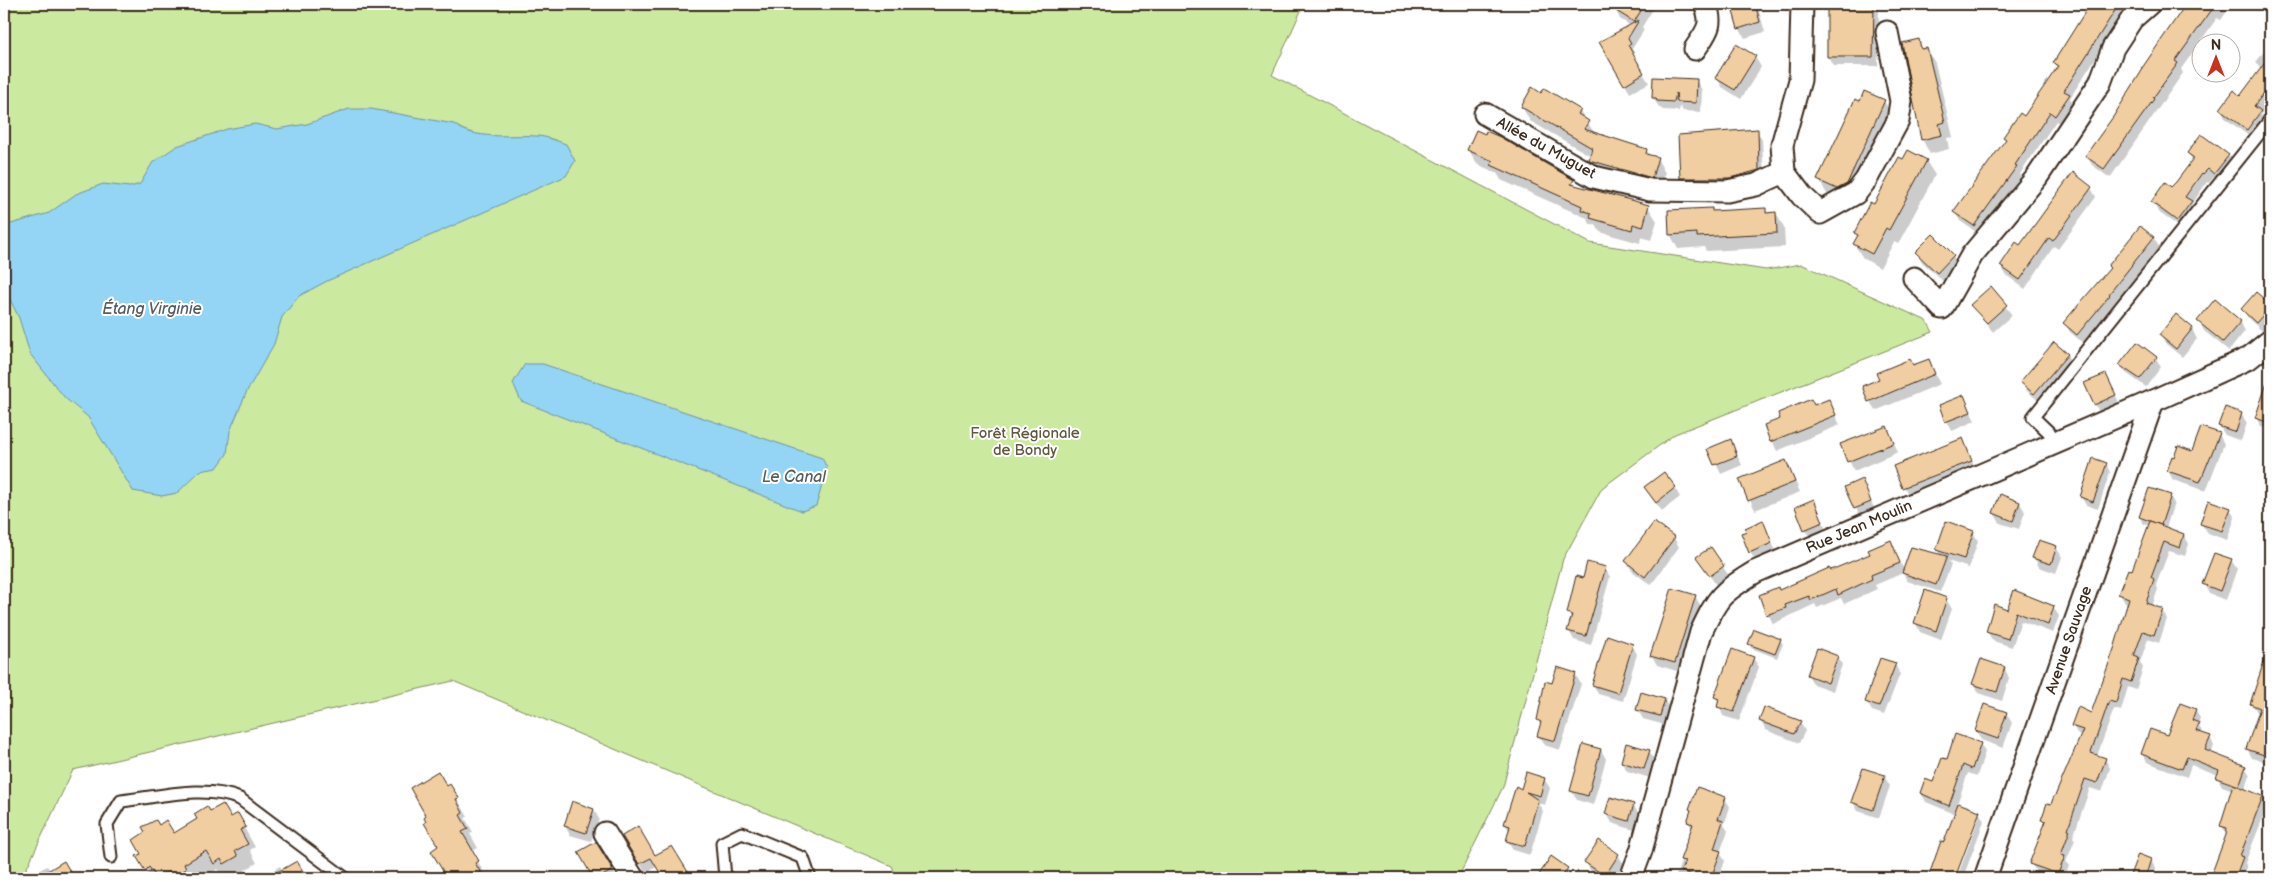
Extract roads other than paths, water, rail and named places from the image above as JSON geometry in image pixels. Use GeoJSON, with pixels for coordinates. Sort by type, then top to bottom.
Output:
{"type":"FeatureCollection","features":[{"type":"Feature","properties":{"kind":"street"},"geometry":{"type":"LineString","coordinates":[[1695,48],[1709,28],[1710,14],[1705,4]]}},
{"type":"Feature","properties":{"kind":"street"},"geometry":{"type":"LineString","coordinates":[[1802,4],[1800,80],[1782,145],[1784,172],[1802,196],[1820,213],[1856,193],[1866,180],[1898,121],[1901,101],[1886,32]]}},
{"type":"Feature","properties":{"kind":"street"},"geometry":{"type":"LineString","coordinates":[[1914,278],[1942,308],[1972,254],[2037,177],[2100,83],[2113,48],[2128,26],[2149,4]]}},
{"type":"Feature","properties":{"kind":"street","name":"Allée du Muguet"},"geometry":{"type":"LineString","coordinates":[[1484,114],[1594,176],[1650,190],[1727,191],[1756,185],[1784,172]]}},
{"type":"Feature","properties":{"kind":"street","name":"Rue Jean Moulin"},"geometry":{"type":"LineString","coordinates":[[1631,878],[1641,851],[1701,632],[1715,602],[1728,589],[1755,572],[2249,358],[2270,341]]}},
{"type":"Feature","properties":{"kind":"street","name":"Avenue Sauvage"},"geometry":{"type":"LineString","coordinates":[[1985,878],[2153,401]]}},
{"type":"Feature","properties":{"kind":"street"},"geometry":{"type":"LineString","coordinates":[[605,833],[633,878]]}},
{"type":"Feature","properties":{"kind":"lane"},"geometry":{"type":"LineString","coordinates":[[2058,441],[2033,416],[2270,120]]}},
{"type":"Feature","properties":{"kind":"lane"},"geometry":{"type":"LineString","coordinates":[[111,857],[107,824],[121,801],[210,791],[240,799],[345,878]]}},
{"type":"Feature","properties":{"kind":"lane"},"geometry":{"type":"LineString","coordinates":[[725,878],[722,843],[742,833],[803,858],[810,878]]}},
{"type":"Feature","properties":{"kind":"water","name":"Étang Virginie"},"geometry":{"type":"Polygon","coordinates":[[[349,109],[371,109],[454,124],[472,133],[482,135],[544,137],[566,144],[575,161],[566,176],[327,281],[299,296],[282,317],[274,344],[247,391],[230,431],[227,454],[217,468],[200,471],[177,493],[162,496],[133,491],[88,417],[65,398],[30,354],[19,318],[4,287],[4,226],[49,213],[76,194],[103,184],[130,187],[140,184],[153,162],[177,146],[227,129],[255,124],[277,129],[307,124],[349,109]]]}},
{"type":"Feature","properties":{"kind":"water","name":"Le Canal"},"geometry":{"type":"Polygon","coordinates":[[[525,364],[543,364],[822,458],[827,468],[816,506],[802,511],[521,401],[513,383],[525,364]]]}},
{"type":"Feature","properties":{"kind":"park label","name":"Forêt Régionale de Bondy"},"geometry":{"type":"Point","coordinates":[1025,442]}}]}
